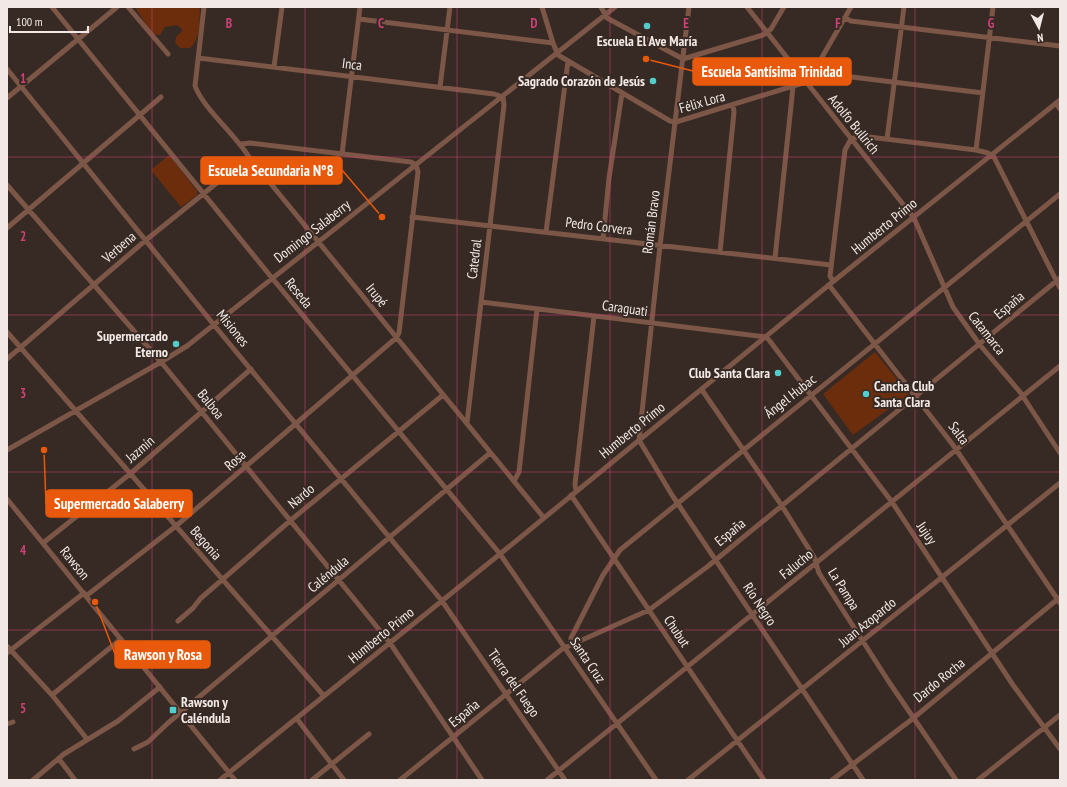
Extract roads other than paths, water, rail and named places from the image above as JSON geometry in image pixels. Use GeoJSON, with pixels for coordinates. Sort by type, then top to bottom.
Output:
{"type":"FeatureCollection","features":[{"type":"Feature","properties":{"kind":"street","name":"Reseda"},"geometry":{"type":"LineString","coordinates":[[52,7],[352,376],[500,554]]}},
{"type":"Feature","properties":{"kind":"street"},"geometry":{"type":"LineString","coordinates":[[7,98],[117,7]]}},
{"type":"Feature","properties":{"kind":"street"},"geometry":{"type":"LineString","coordinates":[[128,7],[168,54]]}},
{"type":"Feature","properties":{"kind":"street"},"geometry":{"type":"LineString","coordinates":[[198,58],[204,7]]}},
{"type":"Feature","properties":{"kind":"street"},"geometry":{"type":"LineString","coordinates":[[274,67],[282,7]]}},
{"type":"Feature","properties":{"kind":"street"},"geometry":{"type":"LineString","coordinates":[[342,154],[360,7]]}},
{"type":"Feature","properties":{"kind":"street"},"geometry":{"type":"LineString","coordinates":[[440,87],[450,7]]}},
{"type":"Feature","properties":{"kind":"street"},"geometry":{"type":"LineString","coordinates":[[542,7],[557,53]]}},
{"type":"Feature","properties":{"kind":"street"},"geometry":{"type":"LineString","coordinates":[[602,7],[604,16],[683,59],[692,58],[767,33],[784,7]]}},
{"type":"Feature","properties":{"kind":"street","name":"Domingo Salaberry"},"geometry":{"type":"LineString","coordinates":[[7,450],[161,362],[214,325],[615,7]]}},
{"type":"Feature","properties":{"kind":"street","name":"Román Bravo"},"geometry":{"type":"LineString","coordinates":[[639,440],[660,246],[689,7]]}},
{"type":"Feature","properties":{"kind":"street","name":"Adolfo Bullrich"},"geometry":{"type":"LineString","coordinates":[[747,7],[914,218]]}},
{"type":"Feature","properties":{"kind":"street"},"geometry":{"type":"LineString","coordinates":[[806,82],[814,71],[851,7]]}},
{"type":"Feature","properties":{"kind":"street"},"geometry":{"type":"LineString","coordinates":[[887,139],[904,7]]}},
{"type":"Feature","properties":{"kind":"street"},"geometry":{"type":"LineString","coordinates":[[976,150],[993,7]]}},
{"type":"Feature","properties":{"kind":"street"},"geometry":{"type":"LineString","coordinates":[[845,18],[851,21],[1060,46]]}},
{"type":"Feature","properties":{"kind":"street"},"geometry":{"type":"LineString","coordinates":[[359,19],[553,43]]}},
{"type":"Feature","properties":{"kind":"street","name":"Félix Lora"},"geometry":{"type":"LineString","coordinates":[[557,53],[670,121],[676,122],[733,106],[806,82]]}},
{"type":"Feature","properties":{"kind":"street","name":"Inca"},"geometry":{"type":"LineString","coordinates":[[198,58],[440,87],[494,94],[503,97]]}},
{"type":"Feature","properties":{"kind":"street","name":"Irupé"},"geometry":{"type":"LineString","coordinates":[[198,58],[195,86],[200,96],[241,144],[249,157],[544,518]]}},
{"type":"Feature","properties":{"kind":"street"},"geometry":{"type":"LineString","coordinates":[[546,232],[568,61]]}},
{"type":"Feature","properties":{"kind":"street","name":"Misiones"},"geometry":{"type":"LineString","coordinates":[[7,69],[214,325],[342,478],[442,601]]}},
{"type":"Feature","properties":{"kind":"street"},"geometry":{"type":"LineString","coordinates":[[814,71],[819,73],[982,93]]}},
{"type":"Feature","properties":{"kind":"street"},"geometry":{"type":"LineString","coordinates":[[775,258],[793,87]]}},
{"type":"Feature","properties":{"kind":"street"},"geometry":{"type":"LineString","coordinates":[[603,239],[609,178],[622,93]]}},
{"type":"Feature","properties":{"kind":"street"},"geometry":{"type":"LineString","coordinates":[[7,228],[161,97]]}},
{"type":"Feature","properties":{"kind":"street","name":"Catedral"},"geometry":{"type":"LineString","coordinates":[[467,423],[504,105],[503,97]]}},
{"type":"Feature","properties":{"kind":"street"},"geometry":{"type":"LineString","coordinates":[[1058,101],[1060,110]]}},
{"type":"Feature","properties":{"kind":"street","name":"Humberto Primo"},"geometry":{"type":"LineString","coordinates":[[220,780],[766,338],[833,281],[914,218],[1058,101]]}},
{"type":"Feature","properties":{"kind":"street"},"geometry":{"type":"LineString","coordinates":[[720,252],[734,112],[733,106]]}},
{"type":"Feature","properties":{"kind":"street"},"geometry":{"type":"LineString","coordinates":[[833,281],[830,276],[831,265],[845,150],[850,139],[861,136],[976,150],[991,155],[996,159],[1058,280],[1060,288]]}},
{"type":"Feature","properties":{"kind":"street"},"geometry":{"type":"LineString","coordinates":[[241,144],[250,143],[411,162],[416,165],[418,172],[400,328],[396,338]]}},
{"type":"Feature","properties":{"kind":"street","name":"Verbena"},"geometry":{"type":"LineString","coordinates":[[7,358],[94,286],[146,240],[249,157]]}},
{"type":"Feature","properties":{"kind":"street","name":"Balboa"},"geometry":{"type":"LineString","coordinates":[[7,185],[161,362],[390,643],[482,780]]}},
{"type":"Feature","properties":{"kind":"street","name":"Ángel Hubac"},"geometry":{"type":"LineString","coordinates":[[571,644],[571,638],[613,557],[743,449],[1060,194]]}},
{"type":"Feature","properties":{"kind":"street","name":"Pedro Corvera"},"geometry":{"type":"LineString","coordinates":[[412,217],[831,265]]}},
{"type":"Feature","properties":{"kind":"street","name":"Catamarca"},"geometry":{"type":"LineString","coordinates":[[914,218],[944,288],[958,315],[980,345],[1023,396],[1060,453]]}},
{"type":"Feature","properties":{"kind":"street","name":"España"},"geometry":{"type":"LineString","coordinates":[[400,780],[565,647],[649,610],[782,506],[852,447],[916,397],[1058,280]]}},
{"type":"Feature","properties":{"kind":"street","name":"Salta"},"geometry":{"type":"LineString","coordinates":[[829,285],[957,450],[1059,600]]}},
{"type":"Feature","properties":{"kind":"street","name":"Caraguati"},"geometry":{"type":"LineString","coordinates":[[481,302],[766,338]]}},
{"type":"Feature","properties":{"kind":"street"},"geometry":{"type":"LineString","coordinates":[[514,481],[519,472],[537,309]]}},
{"type":"Feature","properties":{"kind":"street"},"geometry":{"type":"LineString","coordinates":[[576,491],[576,476],[594,316]]}},
{"type":"Feature","properties":{"kind":"street","name":"Begonia"},"geometry":{"type":"LineString","coordinates":[[7,332],[324,696]]}},
{"type":"Feature","properties":{"kind":"street","name":"Rosa"},"geometry":{"type":"LineString","coordinates":[[8,650],[85,595],[176,526],[396,338]]}},
{"type":"Feature","properties":{"kind":"street","name":"Jujuy"},"geometry":{"type":"LineString","coordinates":[[766,338],[812,394],[892,502],[992,652],[1060,749]]}},
{"type":"Feature","properties":{"kind":"street","name":"Falucho"},"geometry":{"type":"LineString","coordinates":[[547,780],[1060,366]]}},
{"type":"Feature","properties":{"kind":"street","name":"Jazmín"},"geometry":{"type":"LineString","coordinates":[[43,543],[130,474],[251,369]]}},
{"type":"Feature","properties":{"kind":"street","name":"La Pampa"},"geometry":{"type":"LineString","coordinates":[[702,390],[782,506],[814,557],[819,573],[862,641],[956,780]]}},
{"type":"Feature","properties":{"kind":"street","name":"Nardo"},"geometry":{"type":"LineString","coordinates":[[178,621],[290,520],[443,395]]}},
{"type":"Feature","properties":{"kind":"street","name":"Río Negro"},"geometry":{"type":"LineString","coordinates":[[639,440],[678,503],[863,780]]}},
{"type":"Feature","properties":{"kind":"street","name":"Caléndula"},"geometry":{"type":"LineString","coordinates":[[134,749],[148,742],[181,712],[490,453]]}},
{"type":"Feature","properties":{"kind":"street","name":"Juan Azopardo"},"geometry":{"type":"LineString","coordinates":[[688,780],[1060,483]]}},
{"type":"Feature","properties":{"kind":"street","name":"Chubut"},"geometry":{"type":"LineString","coordinates":[[571,495],[764,780]]}},
{"type":"Feature","properties":{"kind":"street","name":"Rawson"},"geometry":{"type":"LineString","coordinates":[[7,499],[235,780]]}},
{"type":"Feature","properties":{"kind":"street","name":"Santa Cruz"},"geometry":{"type":"LineString","coordinates":[[500,554],[656,780]]}},
{"type":"Feature","properties":{"kind":"street","name":"Dardo Rocha"},"geometry":{"type":"LineString","coordinates":[[832,780],[914,717],[992,652],[1059,600]]}},
{"type":"Feature","properties":{"kind":"street","name":"Tierra del Fuego"},"geometry":{"type":"LineString","coordinates":[[442,601],[566,780]]}},
{"type":"Feature","properties":{"kind":"street"},"geometry":{"type":"LineString","coordinates":[[52,696],[121,639]]}},
{"type":"Feature","properties":{"kind":"street"},"geometry":{"type":"LineString","coordinates":[[8,650],[52,696],[87,739]]}},
{"type":"Feature","properties":{"kind":"street"},"geometry":{"type":"LineString","coordinates":[[33,780],[87,739],[118,721],[160,687]]}},
{"type":"Feature","properties":{"kind":"street"},"geometry":{"type":"LineString","coordinates":[[978,780],[1060,715]]}},
{"type":"Feature","properties":{"kind":"street"},"geometry":{"type":"LineString","coordinates":[[297,718],[344,780]]}},
{"type":"Feature","properties":{"kind":"street"},"geometry":{"type":"LineString","coordinates":[[7,724],[13,722]]}},
{"type":"Feature","properties":{"kind":"street"},"geometry":{"type":"LineString","coordinates":[[312,780],[369,734]]}},
{"type":"Feature","properties":{"kind":"street"},"geometry":{"type":"LineString","coordinates":[[59,759],[75,780]]}},
{"type":"Feature","properties":{"kind":"place","name":"Escuela El Ave María"},"geometry":{"type":"Point","coordinates":[647,26]}},
{"type":"Feature","properties":{"kind":"place","name":"Escuela Santísima Trinidad"},"geometry":{"type":"Point","coordinates":[646,59]}},
{"type":"Feature","properties":{"kind":"place","name":"Sagrado Corazón de Jesús"},"geometry":{"type":"Point","coordinates":[653,81]}},
{"type":"Feature","properties":{"kind":"place","name":"Escuela Secundaria N°8"},"geometry":{"type":"Point","coordinates":[382,217]}},
{"type":"Feature","properties":{"kind":"place","name":"Supermercado Eterno"},"geometry":{"type":"Point","coordinates":[176,344]}},
{"type":"Feature","properties":{"kind":"place","name":"Club Santa Clara"},"geometry":{"type":"Point","coordinates":[778,373]}},
{"type":"Feature","properties":{"kind":"place","name":"Cancha Club Santa Clara"},"geometry":{"type":"Point","coordinates":[866,394]}},
{"type":"Feature","properties":{"kind":"place","name":"Supermercado Salaberry"},"geometry":{"type":"Point","coordinates":[44,450]}},
{"type":"Feature","properties":{"kind":"place","name":"Rawson y Rosa"},"geometry":{"type":"Point","coordinates":[95,602]}},
{"type":"Feature","properties":{"kind":"place","name":"Rawson y Caléndula"},"geometry":{"type":"Point","coordinates":[173,710]}}]}
